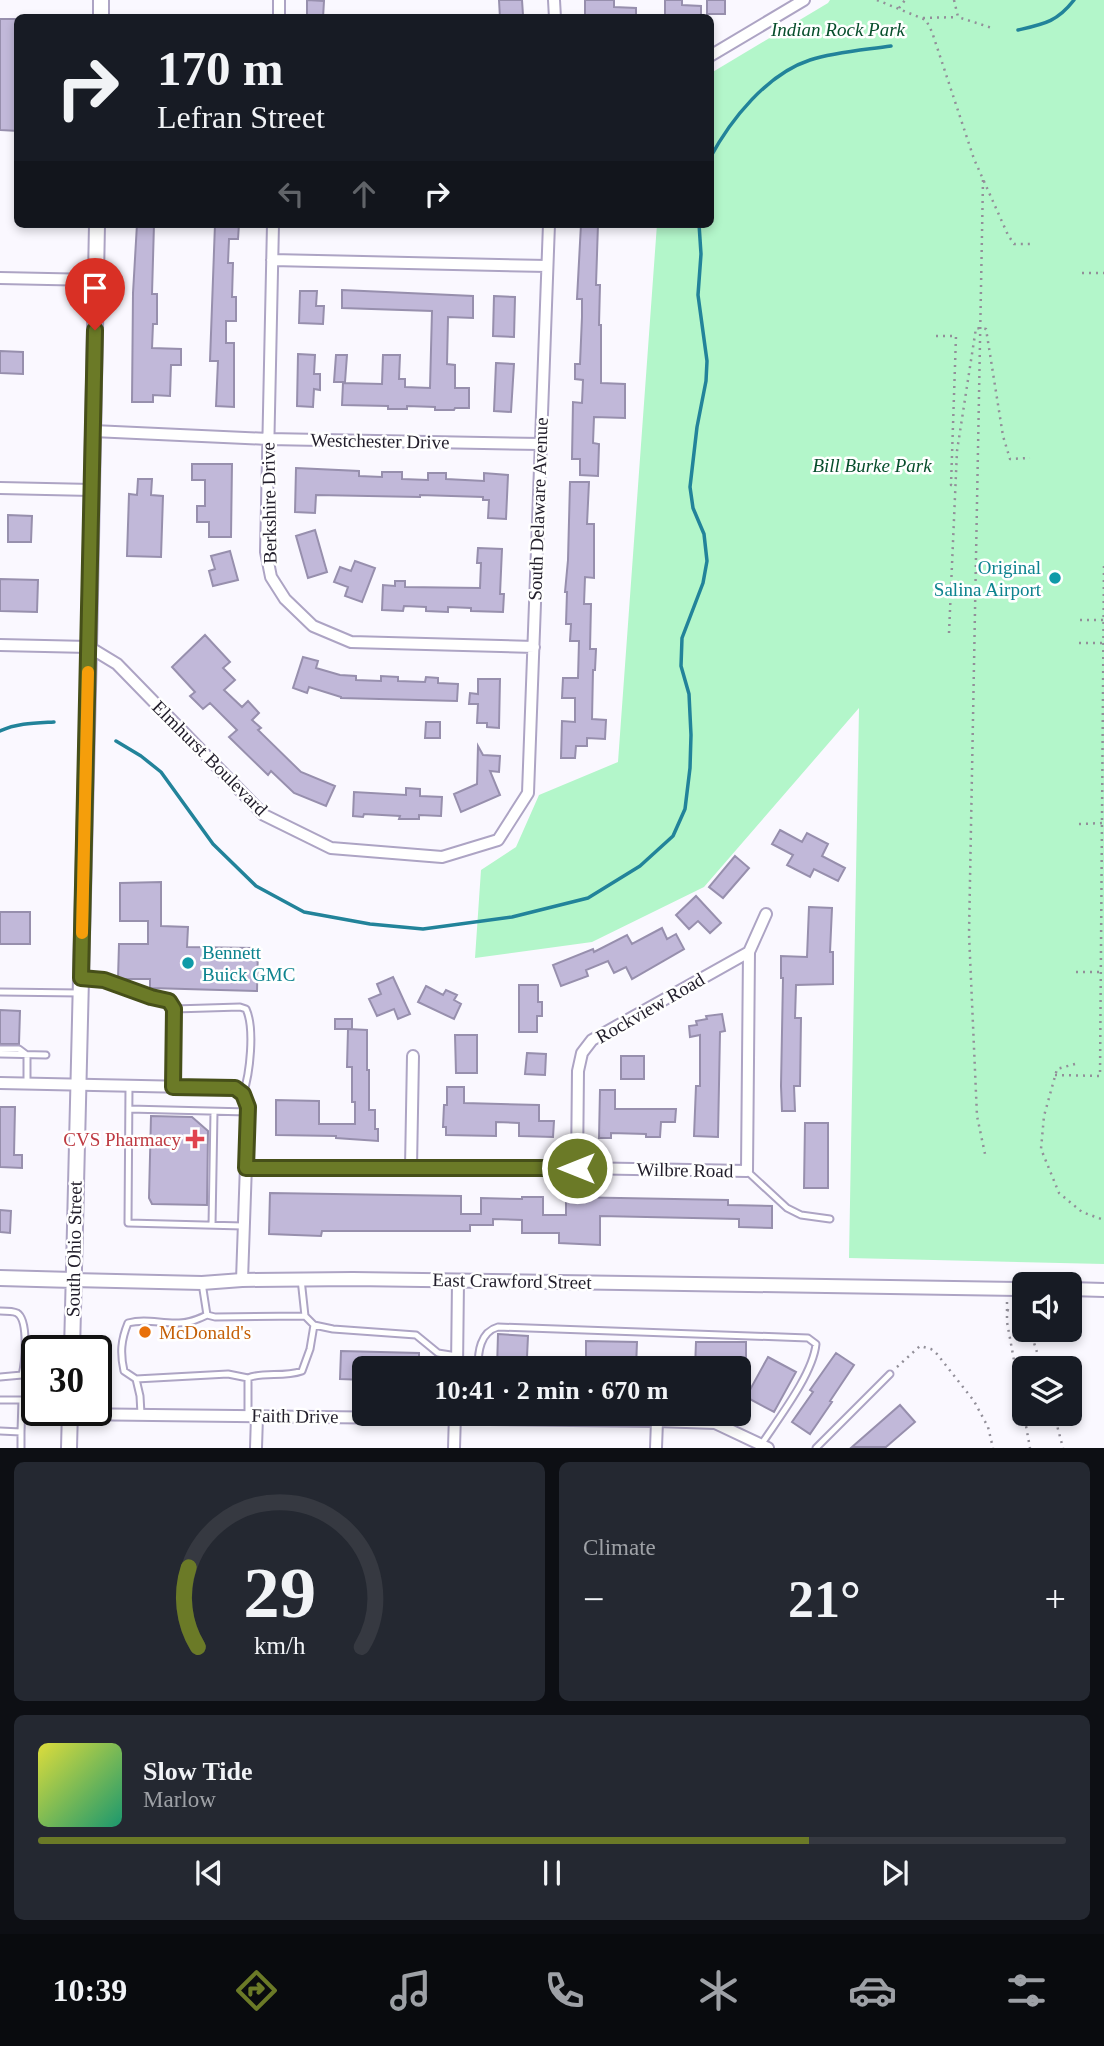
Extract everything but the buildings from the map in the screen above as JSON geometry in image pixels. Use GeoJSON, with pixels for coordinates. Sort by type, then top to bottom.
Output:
{"type":"FeatureCollection","features":[{"type":"Feature","properties":{"kind":"main road","name":"South Ohio Street"},"geometry":{"type":"LineString","coordinates":[[72,1335],[97,228]]}},
{"type":"Feature","properties":{"kind":"main road","name":"East Crawford Street"},"geometry":{"type":"LineString","coordinates":[[0,1278],[73,1280]]}},
{"type":"Feature","properties":{"kind":"main road"},"geometry":{"type":"LineString","coordinates":[[69,1447],[70,1426]]}},
{"type":"Feature","properties":{"kind":"street"},"geometry":{"type":"LineString","coordinates":[[714,54],[804,0]]}},
{"type":"Feature","properties":{"kind":"street","name":"Berkshire Drive"},"geometry":{"type":"LineString","coordinates":[[273,228],[266,552],[271,577],[285,599],[313,626],[351,642],[534,647]]}},
{"type":"Feature","properties":{"kind":"street","name":"South Delaware Avenue"},"geometry":{"type":"LineString","coordinates":[[528,793],[549,228]]}},
{"type":"Feature","properties":{"kind":"street"},"geometry":{"type":"LineString","coordinates":[[272,260],[547,266]]}},
{"type":"Feature","properties":{"kind":"street"},"geometry":{"type":"LineString","coordinates":[[0,278],[96,280]]}},
{"type":"Feature","properties":{"kind":"street","name":"Westchester Drive"},"geometry":{"type":"LineString","coordinates":[[93,431],[268,439],[540,444]]}},
{"type":"Feature","properties":{"kind":"street"},"geometry":{"type":"LineString","coordinates":[[0,488],[92,490]]}},
{"type":"Feature","properties":{"kind":"street"},"geometry":{"type":"LineString","coordinates":[[0,645],[89,647]]}},
{"type":"Feature","properties":{"kind":"street","name":"Elmhurst Boulevard"},"geometry":{"type":"LineString","coordinates":[[89,647],[117,664],[264,815],[331,848],[442,857],[498,840],[528,793]]}},
{"type":"Feature","properties":{"kind":"street"},"geometry":{"type":"LineString","coordinates":[[747,1171],[749,951],[766,914]]}},
{"type":"Feature","properties":{"kind":"street","name":"Rockview Road"},"geometry":{"type":"LineString","coordinates":[[577,1168],[578,1072],[582,1053],[592,1040],[749,951]]}},
{"type":"Feature","properties":{"kind":"street"},"geometry":{"type":"LineString","coordinates":[[411,1167],[413,1056]]}},
{"type":"Feature","properties":{"kind":"street"},"geometry":{"type":"LineString","coordinates":[[0,1083],[239,1091],[248,1112],[242,1280]]}},
{"type":"Feature","properties":{"kind":"street","name":"Wilbre Road"},"geometry":{"type":"LineString","coordinates":[[246,1168],[747,1171]]}},
{"type":"Feature","properties":{"kind":"street","name":"East Crawford Street"},"geometry":{"type":"LineString","coordinates":[[73,1280],[202,1283],[301,1279],[1012,1289]]}},
{"type":"Feature","properties":{"kind":"street"},"geometry":{"type":"LineString","coordinates":[[457,1356],[458,1281]]}},
{"type":"Feature","properties":{"kind":"street"},"geometry":{"type":"LineString","coordinates":[[1082,1289],[1104,1290]]}},
{"type":"Feature","properties":{"kind":"street","name":"Faith Drive"},"geometry":{"type":"LineString","coordinates":[[112,1414],[352,1416]]}},
{"type":"Feature","properties":{"kind":"street"},"geometry":{"type":"LineString","coordinates":[[252,1416],[256,1447]]}},
{"type":"Feature","properties":{"kind":"street"},"geometry":{"type":"LineString","coordinates":[[454,1447],[455,1426]]}},
{"type":"Feature","properties":{"kind":"street"},"geometry":{"type":"LineString","coordinates":[[656,1447],[657,1426]]}},
{"type":"Feature","properties":{"kind":"street","name":"Faith Drive"},"geometry":{"type":"LineString","coordinates":[[721,1426],[764,1446]]}},
{"type":"Feature","properties":{"kind":"lane"},"geometry":{"type":"LineString","coordinates":[[81,978],[104,980],[169,1001],[174,1009],[173,1087]]}},
{"type":"Feature","properties":{"kind":"lane"},"geometry":{"type":"LineString","coordinates":[[0,992],[80,993]]}},
{"type":"Feature","properties":{"kind":"lane"},"geometry":{"type":"LineString","coordinates":[[174,1009],[246,1009],[250,1017],[250,1058],[248,1078],[239,1091]]}},
{"type":"Feature","properties":{"kind":"lane"},"geometry":{"type":"LineString","coordinates":[[0,1049],[19,1049],[27,1055]]}},
{"type":"Feature","properties":{"kind":"lane"},"geometry":{"type":"LineString","coordinates":[[0,1054],[46,1055]]}},
{"type":"Feature","properties":{"kind":"lane"},"geometry":{"type":"LineString","coordinates":[[27,1055],[27,1084]]}},
{"type":"Feature","properties":{"kind":"lane"},"geometry":{"type":"LineString","coordinates":[[129,1086],[128,1223],[244,1226]]}},
{"type":"Feature","properties":{"kind":"lane"},"geometry":{"type":"LineString","coordinates":[[129,1109],[248,1112]]}},
{"type":"Feature","properties":{"kind":"lane"},"geometry":{"type":"LineString","coordinates":[[212,1225],[214,1112]]}},
{"type":"Feature","properties":{"kind":"lane"},"geometry":{"type":"LineString","coordinates":[[747,1171],[787,1208],[801,1214],[830,1219]]}},
{"type":"Feature","properties":{"kind":"lane"},"geometry":{"type":"LineString","coordinates":[[301,1279],[305,1316],[314,1325],[416,1335],[438,1353],[457,1356]]}},
{"type":"Feature","properties":{"kind":"lane"},"geometry":{"type":"LineString","coordinates":[[202,1283],[207,1315]]}},
{"type":"Feature","properties":{"kind":"lane"},"geometry":{"type":"LineString","coordinates":[[0,1311],[17,1313],[22,1318],[23,1335]]}},
{"type":"Feature","properties":{"kind":"lane"},"geometry":{"type":"LineString","coordinates":[[305,1316],[207,1315],[178,1323],[140,1319],[128,1323],[122,1337],[121,1356],[124,1371],[136,1379],[228,1374],[248,1378],[264,1374],[288,1376],[302,1371],[310,1349],[314,1325]]}},
{"type":"Feature","properties":{"kind":"lane"},"geometry":{"type":"LineString","coordinates":[[478,1356],[489,1329],[498,1327],[808,1338],[817,1345],[815,1355],[764,1446]]}},
{"type":"Feature","properties":{"kind":"lane"},"geometry":{"type":"LineString","coordinates":[[816,1447],[890,1374]]}},
{"type":"Feature","properties":{"kind":"lane"},"geometry":{"type":"LineString","coordinates":[[0,1377],[21,1375]]}},
{"type":"Feature","properties":{"kind":"lane"},"geometry":{"type":"LineString","coordinates":[[248,1378],[252,1416]]}},
{"type":"Feature","properties":{"kind":"lane"},"geometry":{"type":"LineString","coordinates":[[136,1379],[141,1415]]}},
{"type":"Feature","properties":{"kind":"lane"},"geometry":{"type":"LineString","coordinates":[[0,1400],[21,1400]]}},
{"type":"Feature","properties":{"kind":"lane"},"geometry":{"type":"LineString","coordinates":[[21,1426],[21,1447]]}},
{"type":"Feature","properties":{"kind":"lane"},"geometry":{"type":"LineString","coordinates":[[0,1431],[21,1432]]}},
{"type":"Feature","properties":{"kind":"path"},"geometry":{"type":"LineString","coordinates":[[877,0],[926,20],[974,159],[1008,235],[1014,244],[1032,244]]}},
{"type":"Feature","properties":{"kind":"path"},"geometry":{"type":"LineString","coordinates":[[899,8],[905,0]]}},
{"type":"Feature","properties":{"kind":"path"},"geometry":{"type":"LineString","coordinates":[[954,0],[958,17]]}},
{"type":"Feature","properties":{"kind":"path"},"geometry":{"type":"LineString","coordinates":[[922,18],[958,17],[992,28]]}},
{"type":"Feature","properties":{"kind":"path"},"geometry":{"type":"LineString","coordinates":[[983,180],[969,934],[977,1116],[985,1154]]}},
{"type":"Feature","properties":{"kind":"path"},"geometry":{"type":"LineString","coordinates":[[1082,273],[1104,273]]}},
{"type":"Feature","properties":{"kind":"path"},"geometry":{"type":"LineString","coordinates":[[949,633],[957,451],[976,328],[986,329],[1003,436],[1010,459],[1030,458]]}},
{"type":"Feature","properties":{"kind":"path"},"geometry":{"type":"LineString","coordinates":[[936,336],[956,335],[951,485],[956,485]]}},
{"type":"Feature","properties":{"kind":"path"},"geometry":{"type":"LineString","coordinates":[[1055,1075],[1100,1076],[1103,972],[1104,563]]}},
{"type":"Feature","properties":{"kind":"path"},"geometry":{"type":"LineString","coordinates":[[1080,620],[1104,620]]}},
{"type":"Feature","properties":{"kind":"path"},"geometry":{"type":"LineString","coordinates":[[1079,643],[1104,643]]}},
{"type":"Feature","properties":{"kind":"path"},"geometry":{"type":"LineString","coordinates":[[1079,824],[1103,823]]}},
{"type":"Feature","properties":{"kind":"path"},"geometry":{"type":"LineString","coordinates":[[1076,972],[1103,972]]}},
{"type":"Feature","properties":{"kind":"path"},"geometry":{"type":"LineString","coordinates":[[1075,1064],[1056,1069],[1044,1116],[1041,1149],[1059,1193],[1082,1212],[1104,1220]]}},
{"type":"Feature","properties":{"kind":"path"},"geometry":{"type":"LineString","coordinates":[[1006,1289],[1014,1363],[1030,1447]]}},
{"type":"Feature","properties":{"kind":"path"},"geometry":{"type":"LineString","coordinates":[[1007,1310],[1012,1311]]}},
{"type":"Feature","properties":{"kind":"path"},"geometry":{"type":"LineString","coordinates":[[890,1374],[920,1346],[931,1349],[983,1414],[993,1447]]}},
{"type":"Feature","properties":{"kind":"path"},"geometry":{"type":"LineString","coordinates":[[1057,1426],[1063,1447]]}},
{"type":"Feature","properties":{"kind":"green space","name":"Bill Burke Park"},"geometry":{"type":"Polygon","coordinates":[[[830,0],[1104,0],[1104,1264],[849,1258],[859,708],[704,887],[592,942],[475,958],[481,870],[516,847],[539,795],[618,762],[657,228],[714,228],[714,71],[830,0]]]}},
{"type":"Feature","properties":{"kind":"waterway"},"geometry":{"type":"LineString","coordinates":[[1018,30],[1049,21],[1062,13],[1074,0]]}},
{"type":"Feature","properties":{"kind":"waterway"},"geometry":{"type":"LineString","coordinates":[[714,151],[728,128],[752,100],[765,87],[794,67],[820,57],[891,46]]}},
{"type":"Feature","properties":{"kind":"waterway"},"geometry":{"type":"LineString","coordinates":[[116,741],[161,772],[213,844],[256,886],[304,912],[370,924],[423,929],[512,917],[588,898],[640,866],[673,836],[685,809],[690,768],[689,694],[681,666],[682,638],[703,583],[707,561],[704,534],[693,508],[690,487],[707,361],[698,295],[701,254],[699,228]]}},
{"type":"Feature","properties":{"kind":"waterway"},"geometry":{"type":"LineString","coordinates":[[0,731],[20,725],[54,722]]}},
{"type":"Feature","properties":{"kind":"slow traffic"},"geometry":{"type":"LineString","coordinates":[[82,933],[88,672]]}},
{"type":"Feature","properties":{"kind":"place","name":"Original Salina Airport"},"geometry":{"type":"Point","coordinates":[1055,578]}},
{"type":"Feature","properties":{"kind":"place","name":"Bennett Buick GMC"},"geometry":{"type":"Point","coordinates":[188,963]}},
{"type":"Feature","properties":{"kind":"place","name":"CVS Pharmacy"},"geometry":{"type":"Point","coordinates":[195,1139]}},
{"type":"Feature","properties":{"kind":"place","name":"McDonald's"},"geometry":{"type":"Point","coordinates":[145,1332]}},
{"type":"Feature","properties":{"kind":"route"},"geometry":{"type":"LineString","coordinates":[[95,330],[81,978],[104,980],[169,1001],[174,1009],[173,1087],[235,1088],[243,1094],[248,1107],[246,1168],[577,1168]]}},
{"type":"Feature","properties":{"kind":"park label","name":"Indian Rock Park"},"geometry":{"type":"Point","coordinates":[838,29]}}]}
